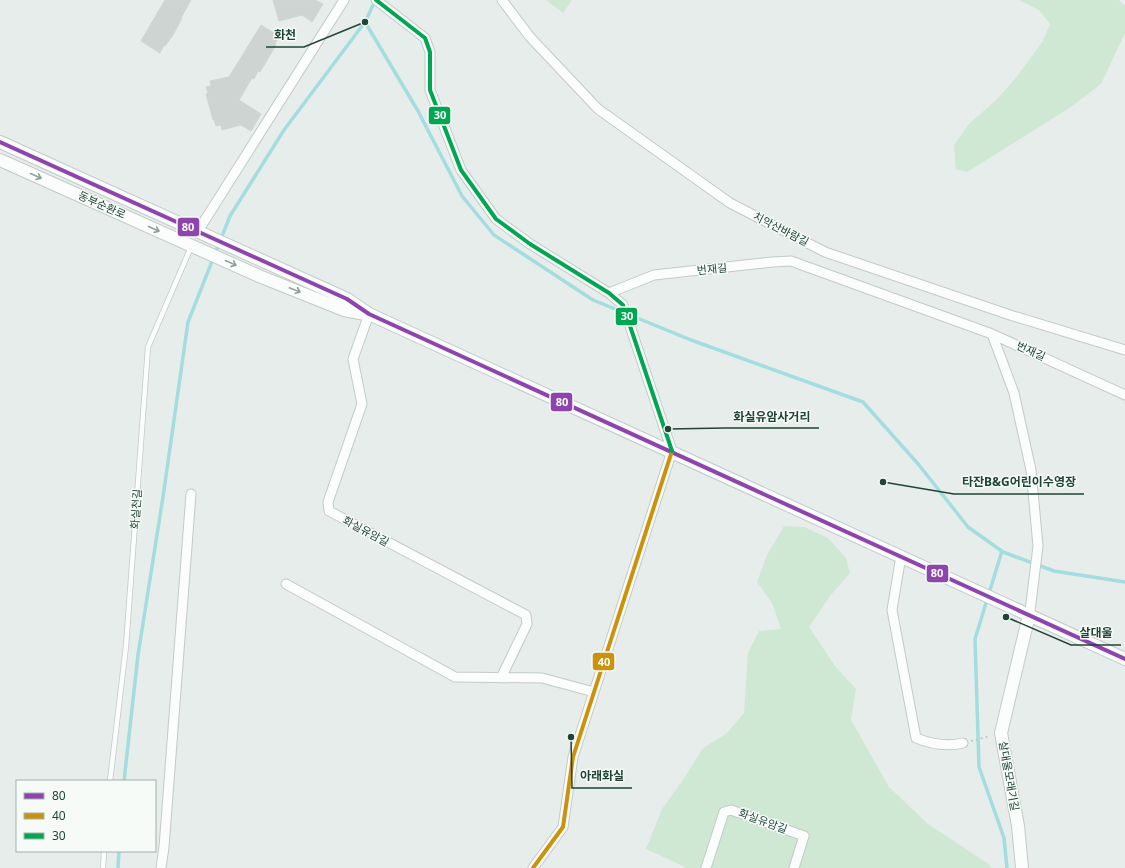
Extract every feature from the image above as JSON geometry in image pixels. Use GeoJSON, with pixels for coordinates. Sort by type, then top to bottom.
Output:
{"type":"FeatureCollection","features":[{"type":"Feature","properties":{"kind":"street"},"geometry":{"type":"LineString","coordinates":[[191,245],[198,231],[344,0]]}},
{"type":"Feature","properties":{"kind":"street"},"geometry":{"type":"LineString","coordinates":[[376,0],[425,38],[430,52],[430,90],[432,97],[461,170],[496,219],[530,244],[609,293],[624,305],[672,452],[573,757],[563,827],[533,868]]}},
{"type":"Feature","properties":{"kind":"street","name":"치악산바람길"},"geometry":{"type":"LineString","coordinates":[[502,0],[530,37],[598,109],[730,203],[825,252],[1010,315],[1125,350]]}},
{"type":"Feature","properties":{"kind":"street","name":"동부순환로"},"geometry":{"type":"LineString","coordinates":[[0,142],[347,299],[368,314]]}},
{"type":"Feature","properties":{"kind":"street","name":"동부순환로"},"geometry":{"type":"LineString","coordinates":[[0,160],[259,276],[344,310],[368,314]]}},
{"type":"Feature","properties":{"kind":"street","name":"번재길"},"geometry":{"type":"LineString","coordinates":[[609,293],[654,275],[792,261],[992,334],[1125,395]]}},
{"type":"Feature","properties":{"kind":"street"},"geometry":{"type":"LineString","coordinates":[[368,314],[967,586],[1003,604],[1030,613],[1125,659]]}},
{"type":"Feature","properties":{"kind":"street","name":"화실유암길"},"geometry":{"type":"LineString","coordinates":[[368,314],[353,359],[362,404],[328,502],[328,511],[526,615],[527,624],[501,678]]}},
{"type":"Feature","properties":{"kind":"street"},"geometry":{"type":"LineString","coordinates":[[992,334],[1014,393],[1031,470],[1038,546],[1030,613]]}},
{"type":"Feature","properties":{"kind":"street"},"geometry":{"type":"LineString","coordinates":[[161,868],[159,850],[191,494]]}},
{"type":"Feature","properties":{"kind":"street"},"geometry":{"type":"LineString","coordinates":[[901,556],[892,610],[916,738],[931,744],[953,746],[963,743]]}},
{"type":"Feature","properties":{"kind":"street"},"geometry":{"type":"LineString","coordinates":[[286,584],[455,677],[542,678],[594,692]]}},
{"type":"Feature","properties":{"kind":"street","name":"살대울모래기길"},"geometry":{"type":"LineString","coordinates":[[1022,868],[1018,826],[1001,733],[1030,613]]}},
{"type":"Feature","properties":{"kind":"street","name":"화실유암길"},"geometry":{"type":"LineString","coordinates":[[706,868],[724,812],[731,810],[804,836],[794,868]]}},
{"type":"Feature","properties":{"kind":"lane","name":"화실천길"},"geometry":{"type":"LineString","coordinates":[[110,780],[126,646],[148,347],[191,245]]}},
{"type":"Feature","properties":{"kind":"lane"},"geometry":{"type":"LineString","coordinates":[[103,868],[104,852]]}},
{"type":"Feature","properties":{"kind":"path"},"geometry":{"type":"LineString","coordinates":[[963,743],[988,736]]}},
{"type":"Feature","properties":{"kind":"green space"},"geometry":{"type":"Polygon","coordinates":[[[546,0],[572,0],[563,13],[546,0]]]}},
{"type":"Feature","properties":{"kind":"green space"},"geometry":{"type":"Polygon","coordinates":[[[1019,0],[1119,0],[1125,6],[1125,33],[1101,84],[1071,107],[967,172],[956,169],[954,145],[969,124],[996,100],[1015,79],[1043,41],[1050,24],[1039,10],[1019,0]]]}},
{"type":"Feature","properties":{"kind":"green space"},"geometry":{"type":"Polygon","coordinates":[[[784,526],[804,527],[828,538],[846,558],[850,573],[830,596],[809,627],[835,666],[856,689],[851,720],[889,787],[928,824],[990,865],[991,868],[684,868],[683,866],[646,849],[662,809],[685,777],[703,748],[726,734],[744,713],[748,653],[759,631],[781,629],[772,603],[757,582],[767,555],[784,526]]]}},
{"type":"Feature","properties":{"kind":"building"},"geometry":{"type":"Polygon","coordinates":[[[165,0],[191,0],[173,35],[165,46],[164,45],[160,53],[141,41],[165,0]]]}},
{"type":"Feature","properties":{"kind":"building"},"geometry":{"type":"Polygon","coordinates":[[[273,0],[315,0],[323,4],[312,22],[302,15],[279,21],[273,0]]]}},
{"type":"Feature","properties":{"kind":"building"},"geometry":{"type":"Polygon","coordinates":[[[261,25],[279,36],[275,44],[276,45],[260,72],[258,71],[254,79],[252,78],[239,100],[261,114],[251,131],[241,125],[222,130],[221,125],[216,126],[213,120],[206,94],[208,93],[206,87],[211,86],[210,81],[229,77],[261,25]]]}},
{"type":"Feature","properties":{"kind":"waterway"},"geometry":{"type":"LineString","coordinates":[[124,780],[138,655],[163,497],[188,322],[230,216],[284,130],[365,22],[375,1]]}},
{"type":"Feature","properties":{"kind":"waterway"},"geometry":{"type":"LineString","coordinates":[[365,22],[418,111],[462,196],[494,235],[593,300],[691,340],[863,402],[919,465],[968,527],[1003,552],[1054,571],[1125,582]]}},
{"type":"Feature","properties":{"kind":"waterway"},"geometry":{"type":"LineString","coordinates":[[1002,551],[975,639],[979,767],[1004,838],[1007,868]]}},
{"type":"Feature","properties":{"kind":"waterway"},"geometry":{"type":"LineString","coordinates":[[118,868],[119,852]]}},
{"type":"Feature","properties":{"kind":"transit line","name":"30"},"geometry":{"type":"LineString","coordinates":[[376,0],[425,38],[430,52],[430,90],[461,170],[496,219],[530,244],[609,293],[623,305],[672,451]]}},
{"type":"Feature","properties":{"kind":"transit line","name":"80"},"geometry":{"type":"LineString","coordinates":[[0,142],[347,299],[369,314],[1125,659]]}},
{"type":"Feature","properties":{"kind":"transit line","name":"40"},"geometry":{"type":"LineString","coordinates":[[533,868],[563,827],[573,757],[672,451]]}},
{"type":"Feature","properties":{"kind":"place","name":"화천"},"geometry":{"type":"Point","coordinates":[365,22]}},
{"type":"Feature","properties":{"kind":"place","name":"화실유암사거리"},"geometry":{"type":"Point","coordinates":[668,429]}},
{"type":"Feature","properties":{"kind":"place","name":"타잔B&G어린이수영장"},"geometry":{"type":"Point","coordinates":[883,482]}},
{"type":"Feature","properties":{"kind":"place","name":"살대울"},"geometry":{"type":"Point","coordinates":[1006,617]}},
{"type":"Feature","properties":{"kind":"place","name":"아래화실"},"geometry":{"type":"Point","coordinates":[571,737]}}]}
